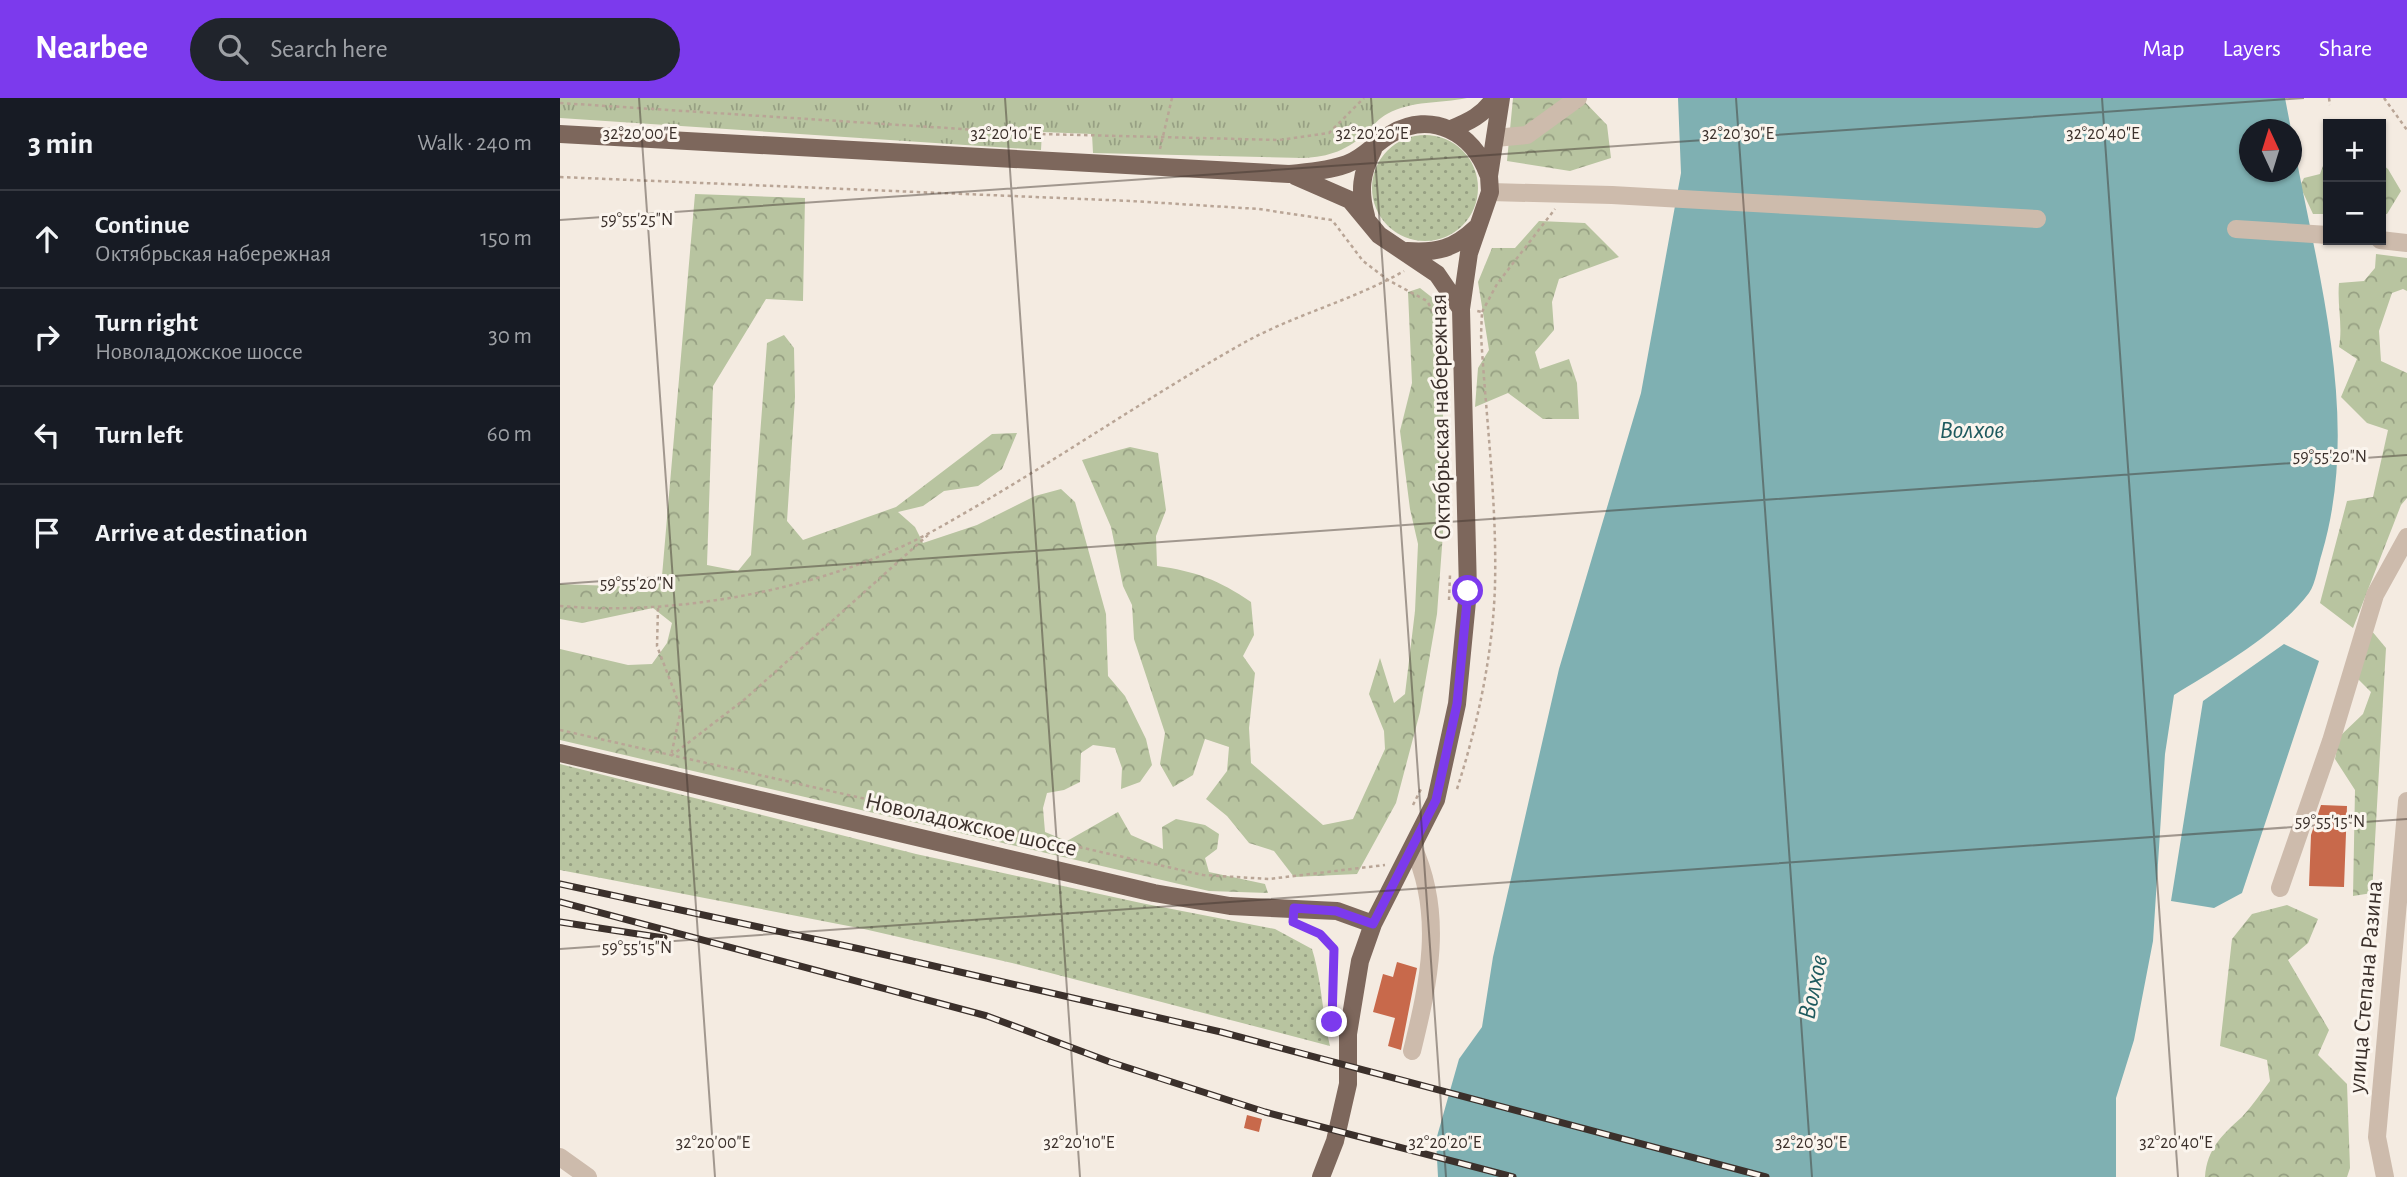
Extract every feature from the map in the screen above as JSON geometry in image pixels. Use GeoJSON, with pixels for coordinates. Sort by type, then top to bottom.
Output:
{"type":"FeatureCollection","features":[{"type":"Feature","properties":{"kind":"main road"},"geometry":{"type":"LineString","coordinates":[[1451,129],[1472,120],[1489,107],[1494,98]]}},
{"type":"Feature","properties":{"kind":"main road","name":"Октябрьская набережная"},"geometry":{"type":"LineString","coordinates":[[1321,1177],[1335,1141],[1348,1084],[1348,1034],[1353,995],[1373,924],[1436,800],[1448,754],[1468,591],[1461,309],[1469,253],[1480,224],[1489,184],[1501,98]]}},
{"type":"Feature","properties":{"kind":"main road"},"geometry":{"type":"LineString","coordinates":[[560,134],[1289,174],[1348,164],[1373,150],[1388,135],[1408,126],[1430,124],[1451,129],[1468,140],[1481,156],[1489,184]]}},
{"type":"Feature","properties":{"kind":"main road"},"geometry":{"type":"LineString","coordinates":[[1373,150],[1363,170],[1360,193],[1366,216],[1379,235]]}},
{"type":"Feature","properties":{"kind":"main road"},"geometry":{"type":"LineString","coordinates":[[1289,174],[1350,200],[1379,235],[1414,256],[1437,274],[1461,309]]}},
{"type":"Feature","properties":{"kind":"main road"},"geometry":{"type":"LineString","coordinates":[[1414,256],[1434,253],[1460,243],[1480,224]]}},
{"type":"Feature","properties":{"kind":"main road","name":"Новоладожское шоссе"},"geometry":{"type":"LineString","coordinates":[[560,753],[1154,893],[1230,906],[1336,911],[1373,924]]}},
{"type":"Feature","properties":{"kind":"street"},"geometry":{"type":"LineString","coordinates":[[1495,138],[1527,135],[1578,98]]}},
{"type":"Feature","properties":{"kind":"street"},"geometry":{"type":"LineString","coordinates":[[1489,184],[1566,194],[2036,219]]}},
{"type":"Feature","properties":{"kind":"street"},"geometry":{"type":"LineString","coordinates":[[2236,229],[2323,235]]}},
{"type":"Feature","properties":{"kind":"street"},"geometry":{"type":"LineString","coordinates":[[2386,241],[2407,243]]}},
{"type":"Feature","properties":{"kind":"street"},"geometry":{"type":"LineString","coordinates":[[2280,888],[2331,741],[2375,595],[2407,537]]}},
{"type":"Feature","properties":{"kind":"street","name":"улица Степана Разина"},"geometry":{"type":"LineString","coordinates":[[2385,1177],[2377,1136],[2407,801]]}},
{"type":"Feature","properties":{"kind":"street"},"geometry":{"type":"LineString","coordinates":[[1412,1051],[1432,962],[1429,892],[1413,847]]}},
{"type":"Feature","properties":{"kind":"street"},"geometry":{"type":"LineString","coordinates":[[560,1157],[588,1177]]}},
{"type":"Feature","properties":{"kind":"path"},"geometry":{"type":"LineString","coordinates":[[1156,166],[1172,98]]}},
{"type":"Feature","properties":{"kind":"path"},"geometry":{"type":"LineString","coordinates":[[560,103],[1040,134],[1308,138],[1329,133],[1364,98]]}},
{"type":"Feature","properties":{"kind":"path"},"geometry":{"type":"LineString","coordinates":[[2329,98],[2330,105]]}},
{"type":"Feature","properties":{"kind":"path"},"geometry":{"type":"LineString","coordinates":[[2384,98],[2407,130]]}},
{"type":"Feature","properties":{"kind":"path"},"geometry":{"type":"LineString","coordinates":[[560,177],[1259,209],[1332,220],[1363,261],[1388,280],[1427,301],[1443,328],[1445,396]]}},
{"type":"Feature","properties":{"kind":"path"},"geometry":{"type":"LineString","coordinates":[[1482,312],[1497,284],[1566,194]]}},
{"type":"Feature","properties":{"kind":"path"},"geometry":{"type":"LineString","coordinates":[[560,606],[658,606],[735,598],[830,575],[931,532],[1243,343],[1388,280],[1414,256]]}},
{"type":"Feature","properties":{"kind":"path"},"geometry":{"type":"LineString","coordinates":[[671,757],[745,699],[931,532]]}},
{"type":"Feature","properties":{"kind":"path"},"geometry":{"type":"LineString","coordinates":[[1449,608],[1450,570]]}},
{"type":"Feature","properties":{"kind":"path"},"geometry":{"type":"LineString","coordinates":[[658,606],[657,646],[681,709],[671,757]]}},
{"type":"Feature","properties":{"kind":"path"},"geometry":{"type":"LineString","coordinates":[[560,730],[1203,874],[1269,879],[1294,877],[1385,866],[1390,854]]}},
{"type":"Feature","properties":{"kind":"path"},"geometry":{"type":"LineString","coordinates":[[1412,807],[1423,783]]}},
{"type":"Feature","properties":{"kind":"path"},"geometry":{"type":"LineString","coordinates":[[1294,908],[1293,922],[1320,934],[1334,949],[1332,1022]]}},
{"type":"Feature","properties":{"kind":"green space"},"geometry":{"type":"Polygon","coordinates":[[[560,98],[1467,98],[1416,104],[1397,110],[1381,118],[1345,148],[1330,154],[1303,158],[1093,153],[1092,134],[1042,132],[1041,150],[560,118],[560,98]]]}},
{"type":"Feature","properties":{"kind":"green space"},"geometry":{"type":"Polygon","coordinates":[[[1513,98],[1581,98],[1607,125],[1611,158],[1570,171],[1507,161],[1513,98]]]}},
{"type":"Feature","properties":{"kind":"green space"},"geometry":{"type":"Polygon","coordinates":[[[1425,135],[1445,139],[1463,150],[1474,168],[1478,188],[1474,208],[1463,226],[1445,237],[1425,241],[1405,237],[1387,226],[1376,208],[1372,188],[1376,168],[1387,150],[1405,139],[1425,135]]]}},
{"type":"Feature","properties":{"kind":"green space"},"geometry":{"type":"Polygon","coordinates":[[[2323,166],[2323,214],[2313,214],[2300,186],[2304,178],[2320,174],[2323,166]]]}},
{"type":"Feature","properties":{"kind":"green space"},"geometry":{"type":"Polygon","coordinates":[[[2386,168],[2401,191],[2386,214],[2386,168]]]}},
{"type":"Feature","properties":{"kind":"green space"},"geometry":{"type":"Polygon","coordinates":[[[695,194],[805,198],[803,301],[766,299],[713,386],[707,565],[738,571],[751,555],[767,343],[784,335],[794,348],[795,397],[787,521],[803,540],[896,507],[992,434],[1017,433],[1002,469],[978,486],[944,491],[923,506],[898,512],[915,527],[923,543],[977,525],[1035,496],[1061,489],[1075,502],[1106,614],[1108,676],[1125,696],[1146,739],[1152,765],[1140,782],[1121,789],[1122,768],[1115,748],[1093,745],[1081,753],[1080,782],[1064,790],[1047,793],[1043,808],[1045,832],[1067,841],[1118,812],[1131,835],[1163,849],[1162,827],[1176,819],[1205,825],[1219,834],[1217,849],[1205,858],[1209,872],[1265,884],[1268,893],[1209,891],[560,740],[560,649],[628,665],[652,664],[667,643],[672,623],[653,608],[582,623],[560,619],[560,584],[638,587],[662,576],[695,194]]]}},
{"type":"Feature","properties":{"kind":"green space"},"geometry":{"type":"Polygon","coordinates":[[[1539,221],[1585,223],[1619,257],[1559,279],[1552,302],[1554,330],[1535,352],[1540,369],[1569,359],[1577,383],[1579,419],[1543,419],[1508,393],[1475,407],[1478,368],[1489,350],[1478,282],[1492,248],[1515,248],[1539,221]]]}},
{"type":"Feature","properties":{"kind":"green space"},"geometry":{"type":"Polygon","coordinates":[[[2376,254],[2407,258],[2407,291],[2403,289],[2392,293],[2379,331],[2381,361],[2407,373],[2407,498],[2401,505],[2353,628],[2320,603],[2347,501],[2373,497],[2388,430],[2367,423],[2341,397],[2357,359],[2339,347],[2339,283],[2364,281],[2375,268],[2376,254]]]}},
{"type":"Feature","properties":{"kind":"green space"},"geometry":{"type":"Polygon","coordinates":[[[1420,288],[1434,299],[1443,328],[1443,533],[1437,614],[1420,712],[1396,803],[1357,874],[1294,877],[1274,851],[1249,843],[1227,816],[1206,799],[1227,771],[1229,747],[1205,739],[1193,775],[1173,787],[1160,764],[1165,733],[1134,639],[1132,605],[1123,586],[1111,527],[1082,460],[1130,447],[1158,453],[1166,510],[1156,536],[1157,566],[1206,578],[1251,602],[1254,635],[1243,656],[1255,673],[1249,728],[1251,763],[1323,825],[1353,819],[1385,749],[1384,731],[1369,694],[1380,658],[1394,703],[1405,694],[1415,611],[1418,544],[1410,509],[1400,431],[1412,383],[1408,292],[1420,288]]]}},
{"type":"Feature","properties":{"kind":"green space"},"geometry":{"type":"Polygon","coordinates":[[[2371,630],[2386,648],[2372,893],[2353,896],[2355,790],[2335,759],[2339,737],[2363,714],[2371,692],[2358,679],[2371,630]]]}},
{"type":"Feature","properties":{"kind":"green space"},"geometry":{"type":"Polygon","coordinates":[[[560,764],[916,854],[1275,929],[1312,949],[1330,1046],[1012,963],[864,929],[560,870],[560,764]]]}},
{"type":"Feature","properties":{"kind":"green space"},"geometry":{"type":"Polygon","coordinates":[[[2287,905],[2318,919],[2308,943],[2288,960],[2329,1030],[2318,1055],[2347,1084],[2350,1168],[2347,1177],[2205,1177],[2212,1150],[2246,1113],[2270,1081],[2267,1060],[2220,1046],[2232,939],[2252,914],[2287,905]]]}},
{"type":"Feature","properties":{"kind":"water","name":"Волхов"},"geometry":{"type":"Polygon","coordinates":[[[1678,98],[2285,98],[2289,119],[2239,119],[2239,182],[2301,182],[2331,344],[2338,449],[2333,502],[2317,574],[2309,593],[2264,637],[2174,695],[2165,754],[2153,941],[2134,1040],[2116,1098],[2116,1177],[1438,1177],[1436,1140],[1459,1059],[1482,1027],[1493,957],[1559,669],[1641,393],[1681,173],[1678,98]]]}},
{"type":"Feature","properties":{"kind":"water"},"geometry":{"type":"Polygon","coordinates":[[[2284,644],[2319,661],[2242,893],[2214,908],[2171,901],[2203,701],[2284,644]]]}},
{"type":"Feature","properties":{"kind":"building"},"geometry":{"type":"Polygon","coordinates":[[[2321,805],[2347,806],[2344,887],[2309,886],[2311,835],[2321,805]]]}},
{"type":"Feature","properties":{"kind":"building"},"geometry":{"type":"Polygon","coordinates":[[[1397,962],[1417,968],[1401,1050],[1388,1046],[1395,1018],[1373,1012],[1383,974],[1393,977],[1397,962]]]}},
{"type":"Feature","properties":{"kind":"building"},"geometry":{"type":"Polygon","coordinates":[[[1247,1115],[1262,1119],[1259,1132],[1244,1128],[1247,1115]]]}},
{"type":"Feature","properties":{"kind":"railway"},"geometry":{"type":"LineString","coordinates":[[560,884],[860,949],[1221,1032],[1766,1177]]}},
{"type":"Feature","properties":{"kind":"railway"},"geometry":{"type":"LineString","coordinates":[[560,902],[987,1016],[1110,1062],[1265,1112],[1513,1177]]}},
{"type":"Feature","properties":{"kind":"railway"},"geometry":{"type":"LineString","coordinates":[[560,922],[664,938]]}},
{"type":"Feature","properties":{"kind":"route"},"geometry":{"type":"LineString","coordinates":[[1332,1022],[1334,949],[1320,934],[1293,922],[1294,908],[1336,911],[1373,924],[1436,800],[1457,704],[1468,591]]}}]}
